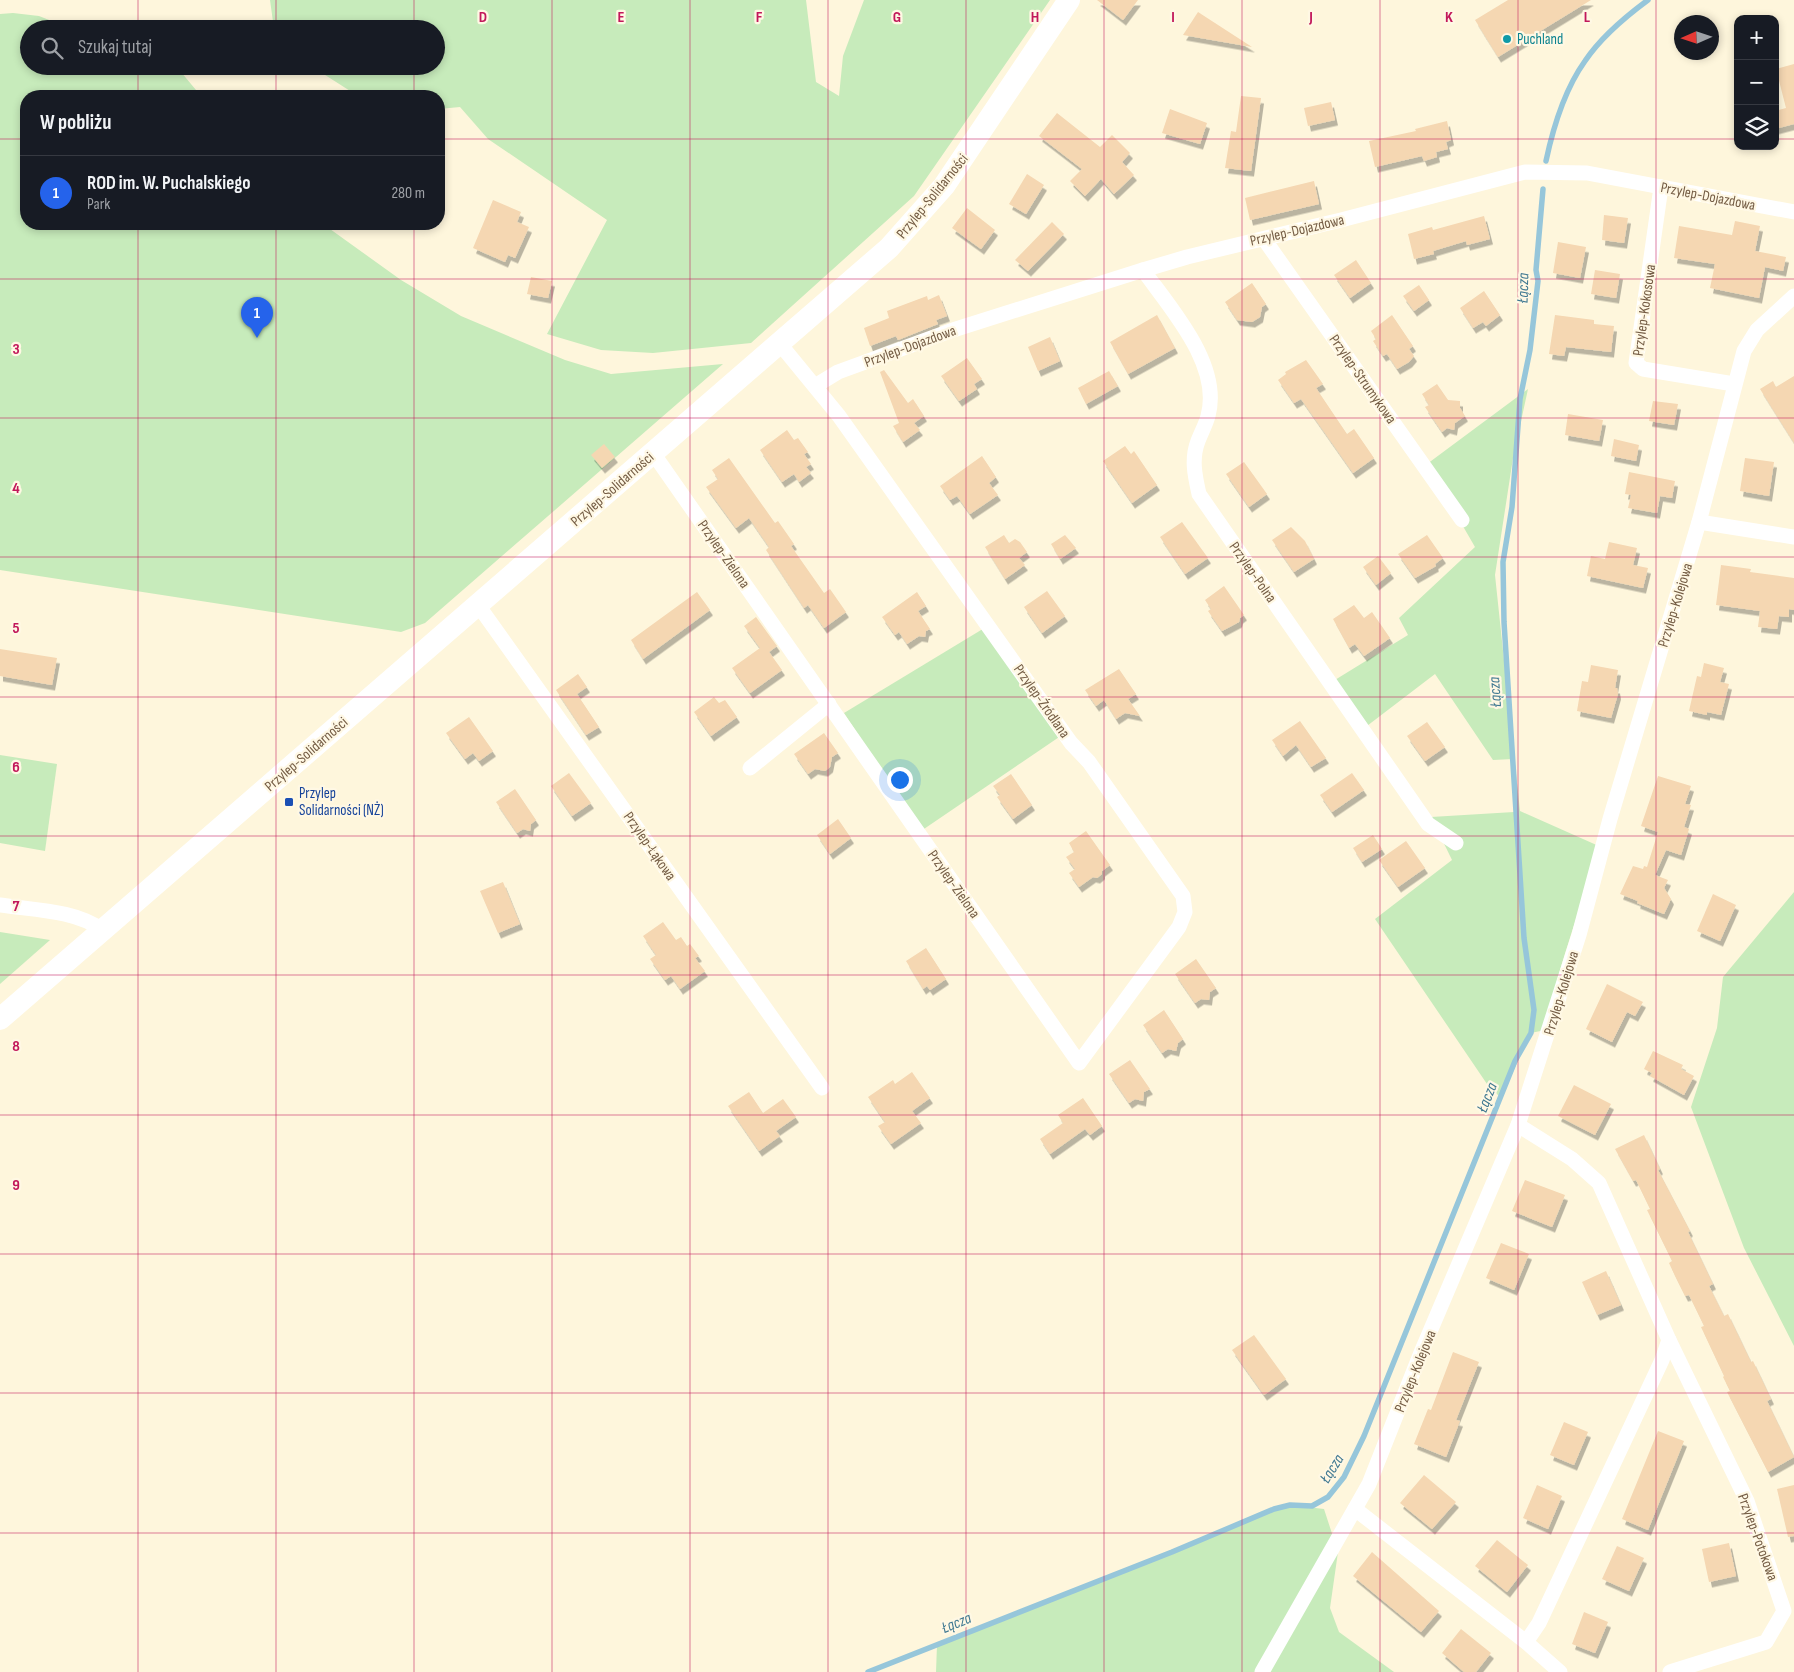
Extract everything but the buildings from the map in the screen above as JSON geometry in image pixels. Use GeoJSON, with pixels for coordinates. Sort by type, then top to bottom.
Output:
{"type":"FeatureCollection","features":[{"type":"Feature","properties":{"kind":"main road","name":"Przylep-Solidarności"},"geometry":{"type":"LineString","coordinates":[[0,1019],[889,248],[919,217],[977,139],[1069,0]]}},
{"type":"Feature","properties":{"kind":"street","name":"Przylep-Dojazdowa"},"geometry":{"type":"LineString","coordinates":[[815,386],[838,372],[962,327],[1142,270],[1525,172],[1587,173],[1794,212]]}},
{"type":"Feature","properties":{"kind":"street","name":"Przylep-Kokosowa"},"geometry":{"type":"LineString","coordinates":[[1661,187],[1636,362],[1643,369],[1734,384]]}},
{"type":"Feature","properties":{"kind":"street","name":"Przylep-Strumykowa"},"geometry":{"type":"LineString","coordinates":[[1264,238],[1462,520]]}},
{"type":"Feature","properties":{"kind":"street","name":"Przylep-Polna"},"geometry":{"type":"LineString","coordinates":[[1142,270],[1194,342],[1205,365],[1210,389],[1209,415],[1197,444],[1193,469],[1199,494],[1428,824],[1456,843]]}},
{"type":"Feature","properties":{"kind":"street","name":"Przylep-Kolejowa"},"geometry":{"type":"LineString","coordinates":[[1262,1672],[1369,1484],[1420,1355],[1518,1125],[1579,935],[1612,811],[1699,522],[1744,351],[1757,330],[1794,296]]}},
{"type":"Feature","properties":{"kind":"street","name":"Przylep-Źródlana"},"geometry":{"type":"LineString","coordinates":[[780,344],[844,424],[1071,743],[1089,762],[1183,896],[1185,912],[1179,927],[1079,1063]]}},
{"type":"Feature","properties":{"kind":"street","name":"Przylep-Zielona"},"geometry":{"type":"LineString","coordinates":[[653,453],[1079,1063]]}},
{"type":"Feature","properties":{"kind":"street"},"geometry":{"type":"LineString","coordinates":[[1699,522],[1794,537]]}},
{"type":"Feature","properties":{"kind":"street","name":"Przylep-Łąkowa"},"geometry":{"type":"LineString","coordinates":[[478,605],[822,1088]]}},
{"type":"Feature","properties":{"kind":"street"},"geometry":{"type":"LineString","coordinates":[[750,768],[829,704]]}},
{"type":"Feature","properties":{"kind":"street"},"geometry":{"type":"LineString","coordinates":[[0,905],[79,918],[95,924],[102,930]]}},
{"type":"Feature","properties":{"kind":"street","name":"Przylep-Potokowa"},"geometry":{"type":"LineString","coordinates":[[1518,1125],[1572,1159],[1599,1183],[1669,1340],[1747,1501],[1784,1611],[1766,1642],[1670,1672]]}},
{"type":"Feature","properties":{"kind":"street"},"geometry":{"type":"LineString","coordinates":[[1526,1642],[1539,1622],[1662,1360],[1669,1340]]}},
{"type":"Feature","properties":{"kind":"street"},"geometry":{"type":"LineString","coordinates":[[1356,1509],[1526,1642],[1560,1672]]}},
{"type":"Feature","properties":{"kind":"green space"},"geometry":{"type":"Polygon","coordinates":[[[270,0],[806,0],[816,82],[839,96],[843,56],[864,0],[1050,0],[914,196],[751,343],[653,353],[601,350],[547,334],[607,220],[488,139],[460,107],[445,108],[445,90],[349,90],[325,75],[445,75],[445,20],[273,20],[270,0]]]}},
{"type":"Feature","properties":{"kind":"green space"},"geometry":{"type":"Polygon","coordinates":[[[13,13],[39,16],[49,20],[20,20],[20,75],[184,75],[196,90],[20,90],[20,230],[331,230],[401,280],[461,316],[565,360],[611,374],[723,364],[425,623],[401,632],[0,570],[0,14],[13,13]]]}},
{"type":"Feature","properties":{"kind":"green space"},"geometry":{"type":"Polygon","coordinates":[[[1528,389],[1513,458],[1495,575],[1520,811],[1601,847],[1577,915],[1545,1030],[1531,1033],[1501,1098],[1487,1084],[1375,919],[1452,860],[1431,817],[1514,812],[1513,759],[1493,760],[1435,674],[1363,729],[1330,683],[1408,635],[1399,618],[1475,547],[1427,464],[1528,389]],[[1515,816],[1524,935],[1518,826],[1515,816]]]}},
{"type":"Feature","properties":{"kind":"green space"},"geometry":{"type":"Polygon","coordinates":[[[991,624],[1068,731],[921,831],[844,713],[991,624]]]}},
{"type":"Feature","properties":{"kind":"green space"},"geometry":{"type":"Polygon","coordinates":[[[0,755],[57,764],[45,851],[0,843],[0,755]]]}},
{"type":"Feature","properties":{"kind":"green space"},"geometry":{"type":"Polygon","coordinates":[[[1794,892],[1794,1346],[1744,1248],[1691,1107],[1717,1028],[1723,977],[1794,892]]]}},
{"type":"Feature","properties":{"kind":"green space"},"geometry":{"type":"Polygon","coordinates":[[[0,932],[50,940],[0,984],[0,932]]]}},
{"type":"Feature","properties":{"kind":"green space"},"geometry":{"type":"Polygon","coordinates":[[[1290,1505],[1324,1509],[1338,1552],[1330,1608],[1339,1632],[1394,1672],[936,1672],[937,1645],[1172,1552],[1274,1509],[1290,1505]]]}},
{"type":"Feature","properties":{"kind":"waterway","name":"Łącza"},"geometry":{"type":"LineString","coordinates":[[1546,161],[1561,109],[1578,72],[1591,52],[1606,36],[1622,20],[1648,0]]}},
{"type":"Feature","properties":{"kind":"waterway","name":"Łącza"},"geometry":{"type":"LineString","coordinates":[[868,1672],[1172,1552],[1274,1509],[1290,1505],[1312,1506],[1328,1497],[1344,1477],[1364,1436],[1515,1061],[1531,1033],[1534,1010],[1524,938],[1504,622],[1503,562],[1512,507],[1520,399],[1530,350],[1538,281],[1536,270],[1543,189]]}},
{"type":"Feature","properties":{"kind":"place","name":"Puchland"},"geometry":{"type":"Point","coordinates":[1507,39]}},
{"type":"Feature","properties":{"kind":"place","name":"ROD im. W. Puchalskiego"},"geometry":{"type":"Point","coordinates":[257,338]}},
{"type":"Feature","properties":{"kind":"place","name":"Przylep Solidarności (NŻ)"},"geometry":{"type":"Point","coordinates":[289,802]}}]}
